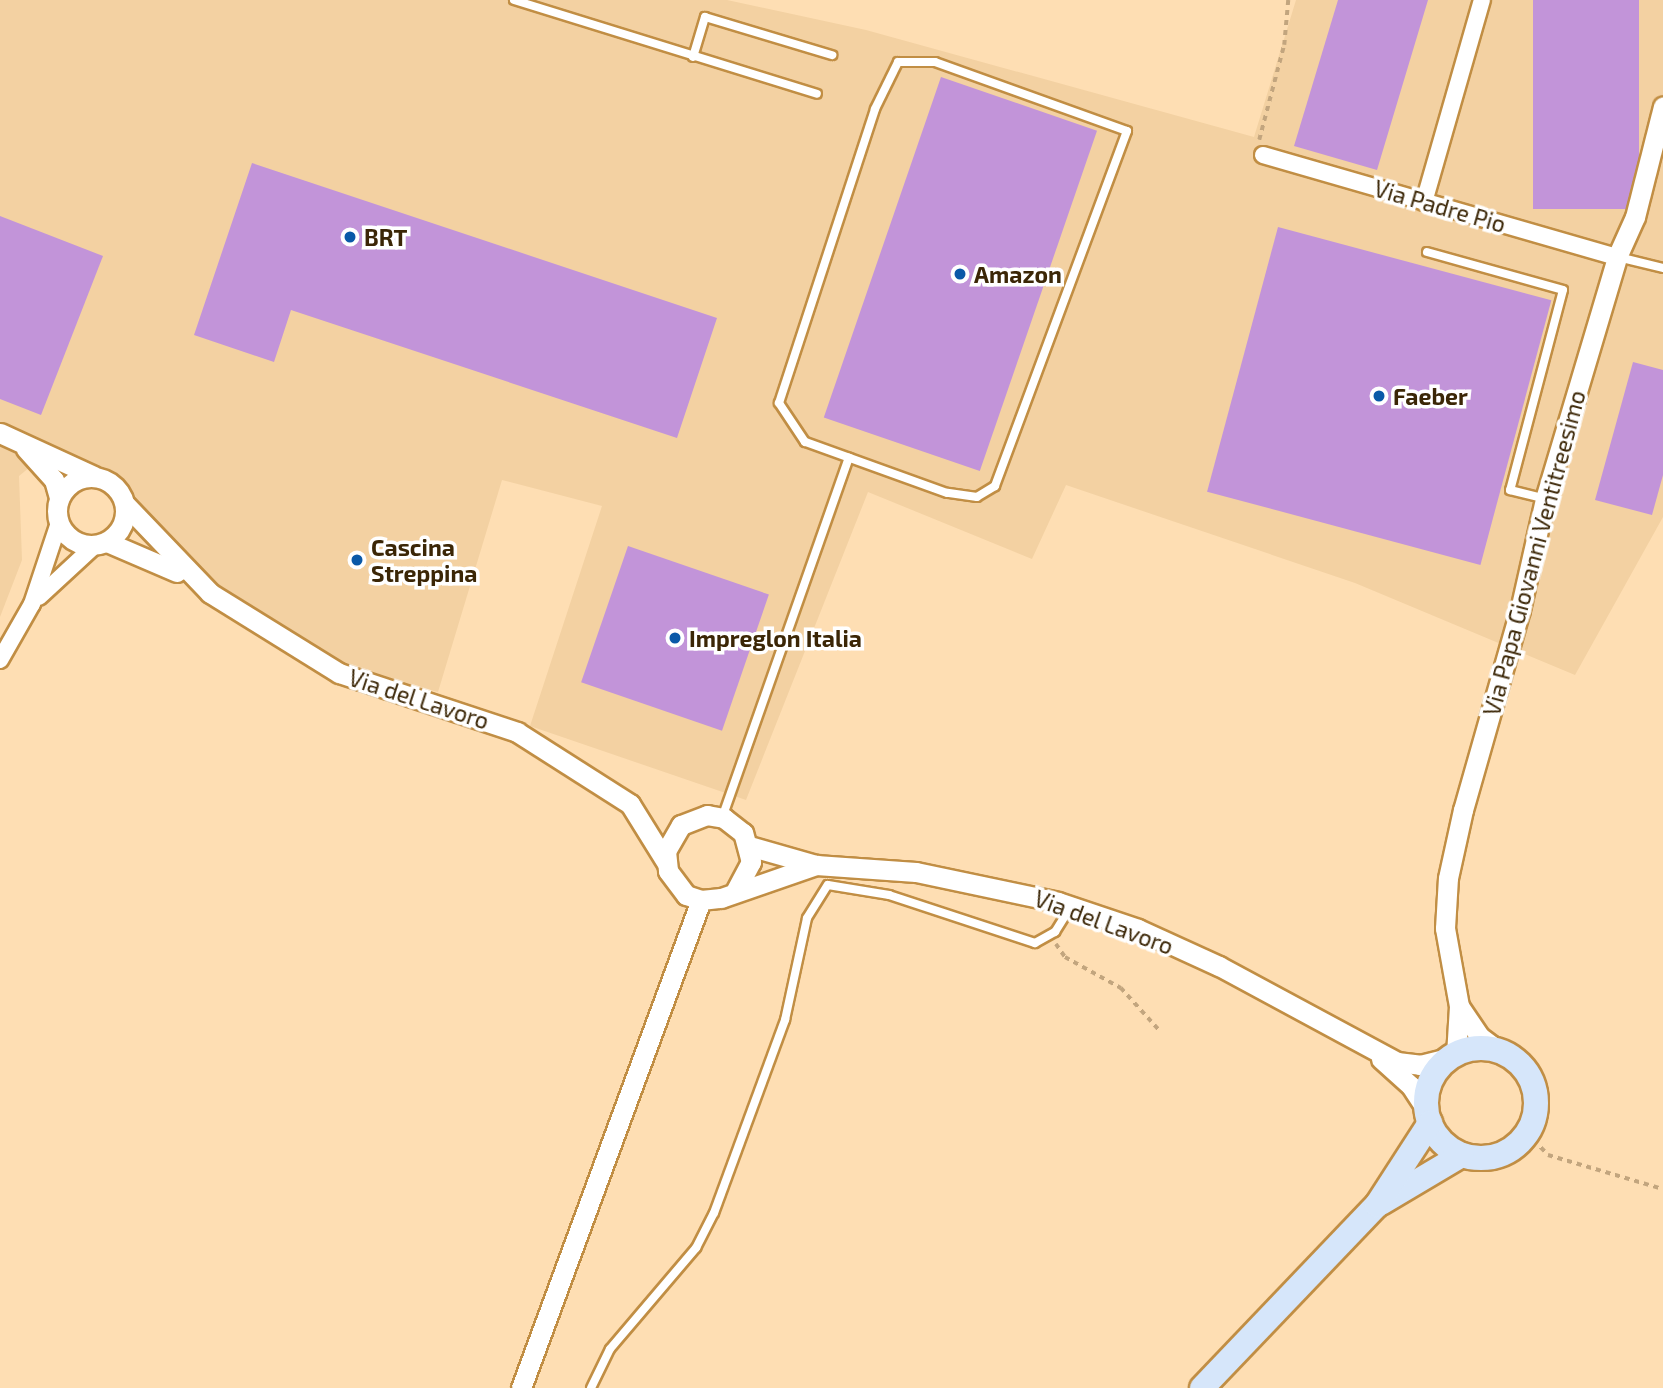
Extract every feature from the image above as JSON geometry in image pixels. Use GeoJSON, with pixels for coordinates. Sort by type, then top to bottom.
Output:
{"type":"FeatureCollection","features":[{"type":"Feature","properties":{"kind":"main road"},"geometry":{"type":"LineString","coordinates":[[1202,1388],[1377,1205],[1428,1117],[1434,1075],[1454,1056],[1475,1049],[1500,1052],[1531,1081],[1535,1113],[1527,1133],[1502,1154],[1462,1155],[1377,1205]]}},
{"type":"Feature","properties":{"kind":"main road"},"geometry":{"type":"LineString","coordinates":[[1428,1117],[1446,1145],[1462,1155]]}},
{"type":"Feature","properties":{"kind":"street"},"geometry":{"type":"LineString","coordinates":[[1424,202],[1482,0]]}},
{"type":"Feature","properties":{"kind":"street","name":"Via Papa Giovanni Ventitreesimo"},"geometry":{"type":"LineString","coordinates":[[1454,1056],[1459,1006],[1445,928],[1448,878],[1545,499],[1616,257],[1635,217],[1663,106]]}},
{"type":"Feature","properties":{"kind":"street","name":"Via Padre Pio"},"geometry":{"type":"LineString","coordinates":[[1263,155],[1616,257]]}},
{"type":"Feature","properties":{"kind":"street","name":"Via del Lavoro"},"geometry":{"type":"LineString","coordinates":[[0,433],[115,486],[125,504],[197,583]]}},
{"type":"Feature","properties":{"kind":"street","name":"Via del Lavoro"},"geometry":{"type":"LineString","coordinates":[[20,443],[38,459],[59,498],[59,523],[73,540],[100,544],[197,583],[339,673],[517,732],[640,815],[681,825],[707,815],[722,818]]}},
{"type":"Feature","properties":{"kind":"street"},"geometry":{"type":"LineString","coordinates":[[59,498],[78,479],[96,477]]}},
{"type":"Feature","properties":{"kind":"street"},"geometry":{"type":"LineString","coordinates":[[32,604],[122,526],[125,504]]}},
{"type":"Feature","properties":{"kind":"street"},"geometry":{"type":"LineString","coordinates":[[0,660],[32,604],[59,523]]}},
{"type":"Feature","properties":{"kind":"street","name":"Via del Lavoro"},"geometry":{"type":"LineString","coordinates":[[640,815],[675,884],[701,900],[820,865]]}},
{"type":"Feature","properties":{"kind":"street"},"geometry":{"type":"LineString","coordinates":[[722,818],[736,825],[749,846],[748,870],[736,890]]}},
{"type":"Feature","properties":{"kind":"street"},"geometry":{"type":"LineString","coordinates":[[666,862],[671,837],[681,825]]}},
{"type":"Feature","properties":{"kind":"street","name":"Via del Lavoro"},"geometry":{"type":"LineString","coordinates":[[749,846],[820,865],[916,872],[1071,906],[1219,966],[1369,1050],[1410,1065],[1454,1056]]}},
{"type":"Feature","properties":{"kind":"street"},"geometry":{"type":"LineString","coordinates":[[521,1388],[701,900]]}},
{"type":"Feature","properties":{"kind":"street","name":"Via Papa Giovanni Ventitreesimo"},"geometry":{"type":"LineString","coordinates":[[1459,1006],[1479,1036],[1500,1052]]}},
{"type":"Feature","properties":{"kind":"street","name":"Via del Lavoro"},"geometry":{"type":"LineString","coordinates":[[1369,1050],[1411,1086],[1428,1117]]}},
{"type":"Feature","properties":{"kind":"lane"},"geometry":{"type":"LineString","coordinates":[[513,0],[817,94]]}},
{"type":"Feature","properties":{"kind":"lane"},"geometry":{"type":"LineString","coordinates":[[693,57],[705,17],[832,55]]}},
{"type":"Feature","properties":{"kind":"lane"},"geometry":{"type":"LineString","coordinates":[[898,62],[935,62],[1127,131],[995,486],[977,497],[947,493],[849,458],[805,442],[779,402],[875,109],[898,62]]}},
{"type":"Feature","properties":{"kind":"lane"},"geometry":{"type":"LineString","coordinates":[[1427,252],[1563,290],[1510,490],[1545,499]]}},
{"type":"Feature","properties":{"kind":"lane"},"geometry":{"type":"LineString","coordinates":[[1616,257],[1663,268]]}},
{"type":"Feature","properties":{"kind":"lane"},"geometry":{"type":"LineString","coordinates":[[722,818],[849,458]]}},
{"type":"Feature","properties":{"kind":"lane"},"geometry":{"type":"LineString","coordinates":[[820,865],[828,886]]}},
{"type":"Feature","properties":{"kind":"lane"},"geometry":{"type":"LineString","coordinates":[[828,886],[889,895],[1025,942],[1048,939],[1071,906]]}},
{"type":"Feature","properties":{"kind":"lane"},"geometry":{"type":"LineString","coordinates":[[591,1388],[610,1349],[696,1248],[714,1213],[785,1020],[807,918],[828,886]]}},
{"type":"Feature","properties":{"kind":"path"},"geometry":{"type":"LineString","coordinates":[[1263,155],[1259,136],[1284,45],[1288,0]]}},
{"type":"Feature","properties":{"kind":"path"},"geometry":{"type":"LineString","coordinates":[[1055,932],[1065,957],[1121,988],[1160,1031]]}},
{"type":"Feature","properties":{"kind":"path"},"geometry":{"type":"LineString","coordinates":[[1527,1133],[1548,1156],[1663,1189]]}},
{"type":"Feature","properties":{"kind":"shaded area"},"geometry":{"type":"Polygon","coordinates":[[[0,0],[727,0],[866,30],[1254,137],[1296,0],[1663,0],[1663,517],[1575,675],[1355,583],[1066,485],[1032,559],[868,492],[746,800],[530,726],[602,506],[502,480],[438,692],[342,667],[201,575],[119,484],[52,449],[19,476],[22,560],[0,617],[0,0]]]}},
{"type":"Feature","properties":{"kind":"building"},"geometry":{"type":"Polygon","coordinates":[[[1338,0],[1428,0],[1377,170],[1294,146],[1338,0]]]}},
{"type":"Feature","properties":{"kind":"building"},"geometry":{"type":"Polygon","coordinates":[[[1533,0],[1639,0],[1639,209],[1533,209],[1533,0]]]}},
{"type":"Feature","properties":{"kind":"building","name":"Amazon"},"geometry":{"type":"Polygon","coordinates":[[[941,77],[1097,131],[980,471],[824,417],[941,77]]]}},
{"type":"Feature","properties":{"kind":"building","name":"BRT"},"geometry":{"type":"Polygon","coordinates":[[[252,163],[717,318],[677,438],[291,310],[274,362],[194,335],[252,163]]]}},
{"type":"Feature","properties":{"kind":"building"},"geometry":{"type":"Polygon","coordinates":[[[0,216],[103,256],[41,415],[0,399],[0,216]]]}},
{"type":"Feature","properties":{"kind":"building","name":"Faeber"},"geometry":{"type":"Polygon","coordinates":[[[1278,227],[1551,300],[1480,565],[1207,492],[1278,227]]]}},
{"type":"Feature","properties":{"kind":"building"},"geometry":{"type":"Polygon","coordinates":[[[1633,362],[1663,370],[1663,475],[1652,515],[1595,500],[1633,362]]]}},
{"type":"Feature","properties":{"kind":"building","name":"Impreglon Italia"},"geometry":{"type":"Polygon","coordinates":[[[628,546],[769,595],[722,731],[581,682],[628,546]]]}},
{"type":"Feature","properties":{"kind":"place","name":"BRT"},"geometry":{"type":"Point","coordinates":[350,237]}},
{"type":"Feature","properties":{"kind":"place","name":"Amazon"},"geometry":{"type":"Point","coordinates":[960,274]}},
{"type":"Feature","properties":{"kind":"place","name":"Faeber"},"geometry":{"type":"Point","coordinates":[1379,396]}},
{"type":"Feature","properties":{"kind":"place","name":"Cascina Streppina"},"geometry":{"type":"Point","coordinates":[357,560]}},
{"type":"Feature","properties":{"kind":"place","name":"Impreglon Italia"},"geometry":{"type":"Point","coordinates":[675,638]}}]}
